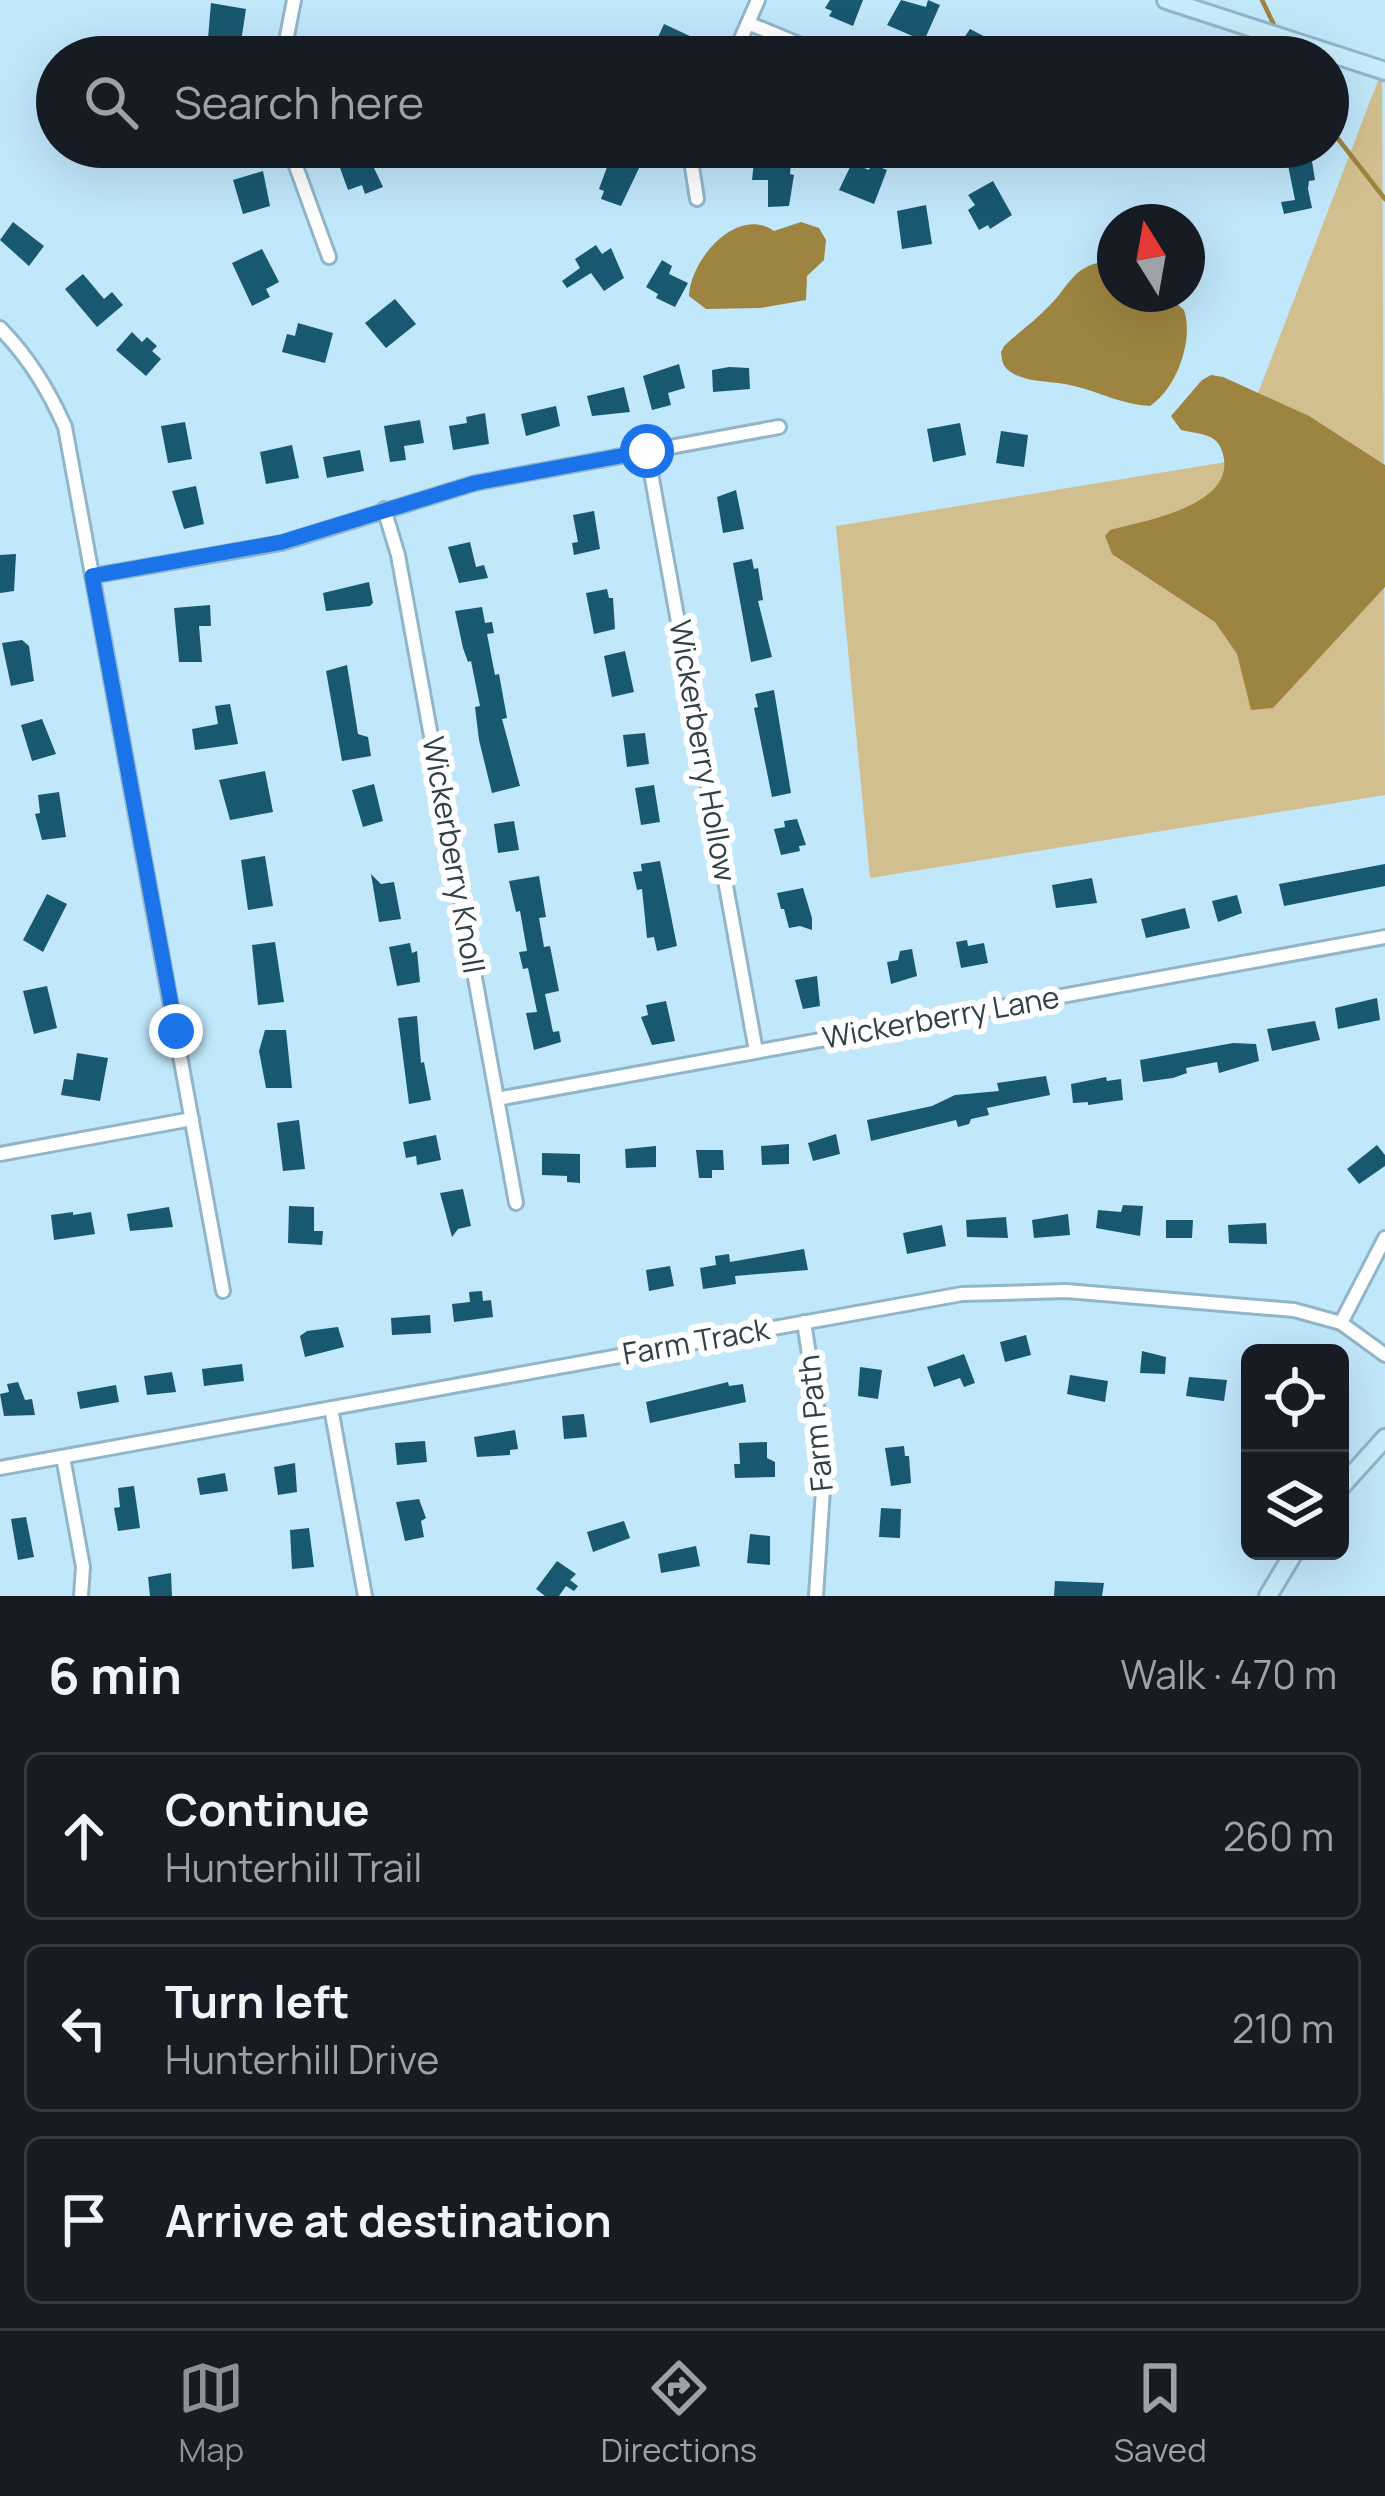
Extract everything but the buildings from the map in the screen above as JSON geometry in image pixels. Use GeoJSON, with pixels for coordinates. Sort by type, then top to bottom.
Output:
{"type":"FeatureCollection","features":[{"type":"Feature","properties":{"kind":"main road"},"geometry":{"type":"LineString","coordinates":[[1166,0],[1277,36]]}},
{"type":"Feature","properties":{"kind":"main road"},"geometry":{"type":"LineString","coordinates":[[1349,59],[1385,71]]}},
{"type":"Feature","properties":{"kind":"main road"},"geometry":{"type":"LineString","coordinates":[[1349,1478],[1385,1438]]}},
{"type":"Feature","properties":{"kind":"main road"},"geometry":{"type":"LineString","coordinates":[[1268,1596],[1290,1560]]}},
{"type":"Feature","properties":{"kind":"street"},"geometry":{"type":"LineString","coordinates":[[287,36],[294,0]]}},
{"type":"Feature","properties":{"kind":"street"},"geometry":{"type":"LineString","coordinates":[[742,36],[758,0]]}},
{"type":"Feature","properties":{"kind":"street"},"geometry":{"type":"LineString","coordinates":[[748,22],[781,36]]}},
{"type":"Feature","properties":{"kind":"street"},"geometry":{"type":"LineString","coordinates":[[297,168],[329,257]]}},
{"type":"Feature","properties":{"kind":"street"},"geometry":{"type":"LineString","coordinates":[[692,168],[697,199]]}},
{"type":"Feature","properties":{"kind":"street"},"geometry":{"type":"LineString","coordinates":[[0,328],[47,388],[65,427],[223,1292]]}},
{"type":"Feature","properties":{"kind":"street"},"geometry":{"type":"LineString","coordinates":[[92,576],[282,542],[475,483],[779,427]]}},
{"type":"Feature","properties":{"kind":"street","name":"Wickerberry Hollow"},"geometry":{"type":"LineString","coordinates":[[647,451],[756,1051]]}},
{"type":"Feature","properties":{"kind":"street","name":"Wickerberry Knoll"},"geometry":{"type":"LineString","coordinates":[[384,509],[398,555],[516,1203]]}},
{"type":"Feature","properties":{"kind":"street","name":"Wickerberry Lane"},"geometry":{"type":"LineString","coordinates":[[497,1099],[1385,937]]}},
{"type":"Feature","properties":{"kind":"street"},"geometry":{"type":"LineString","coordinates":[[0,1154],[192,1120]]}},
{"type":"Feature","properties":{"kind":"street"},"geometry":{"type":"LineString","coordinates":[[1341,1323],[1385,1238]]}},
{"type":"Feature","properties":{"kind":"street","name":"Farm Track"},"geometry":{"type":"LineString","coordinates":[[0,1468],[962,1294],[1030,1289],[1294,1310],[1341,1323],[1385,1355]]}},
{"type":"Feature","properties":{"kind":"street","name":"Farm Path"},"geometry":{"type":"LineString","coordinates":[[805,1322],[825,1459],[816,1596]]}},
{"type":"Feature","properties":{"kind":"street"},"geometry":{"type":"LineString","coordinates":[[331,1408],[365,1596]]}},
{"type":"Feature","properties":{"kind":"street"},"geometry":{"type":"LineString","coordinates":[[63,1457],[82,1567],[80,1596]]}},
{"type":"Feature","properties":{"kind":"shaded area"},"geometry":{"type":"Polygon","coordinates":[[[1382,70],[1385,795],[870,878],[836,526],[1232,461],[1344,168],[1349,168],[1349,156],[1382,70]]]}},
{"type":"Feature","properties":{"kind":"shaded area"},"geometry":{"type":"Polygon","coordinates":[[[801,222],[819,228],[826,240],[824,260],[807,276],[806,300],[760,308],[706,309],[689,296],[707,253],[731,231],[760,225],[774,231],[801,222]]]}},
{"type":"Feature","properties":{"kind":"shaded area"},"geometry":{"type":"Polygon","coordinates":[[[1097,264],[1097,312],[1184,312],[1187,335],[1181,362],[1168,388],[1150,406],[1023,378],[1003,362],[1004,346],[1097,264]]]}},
{"type":"Feature","properties":{"kind":"shaded area"},"geometry":{"type":"Polygon","coordinates":[[[1211,375],[1309,416],[1385,465],[1385,587],[1273,708],[1251,710],[1237,654],[1215,622],[1112,554],[1105,536],[1110,530],[1182,509],[1214,489],[1222,475],[1222,450],[1208,436],[1181,430],[1171,416],[1211,375]]]}},
{"type":"Feature","properties":{"kind":"waterway"},"geometry":{"type":"LineString","coordinates":[[1262,0],[1275,27]]}},
{"type":"Feature","properties":{"kind":"waterway"},"geometry":{"type":"LineString","coordinates":[[1349,153],[1385,199]]}},
{"type":"Feature","properties":{"kind":"route"},"geometry":{"type":"LineString","coordinates":[[176,1031],[92,576],[282,542],[475,483],[647,451]]}}]}
